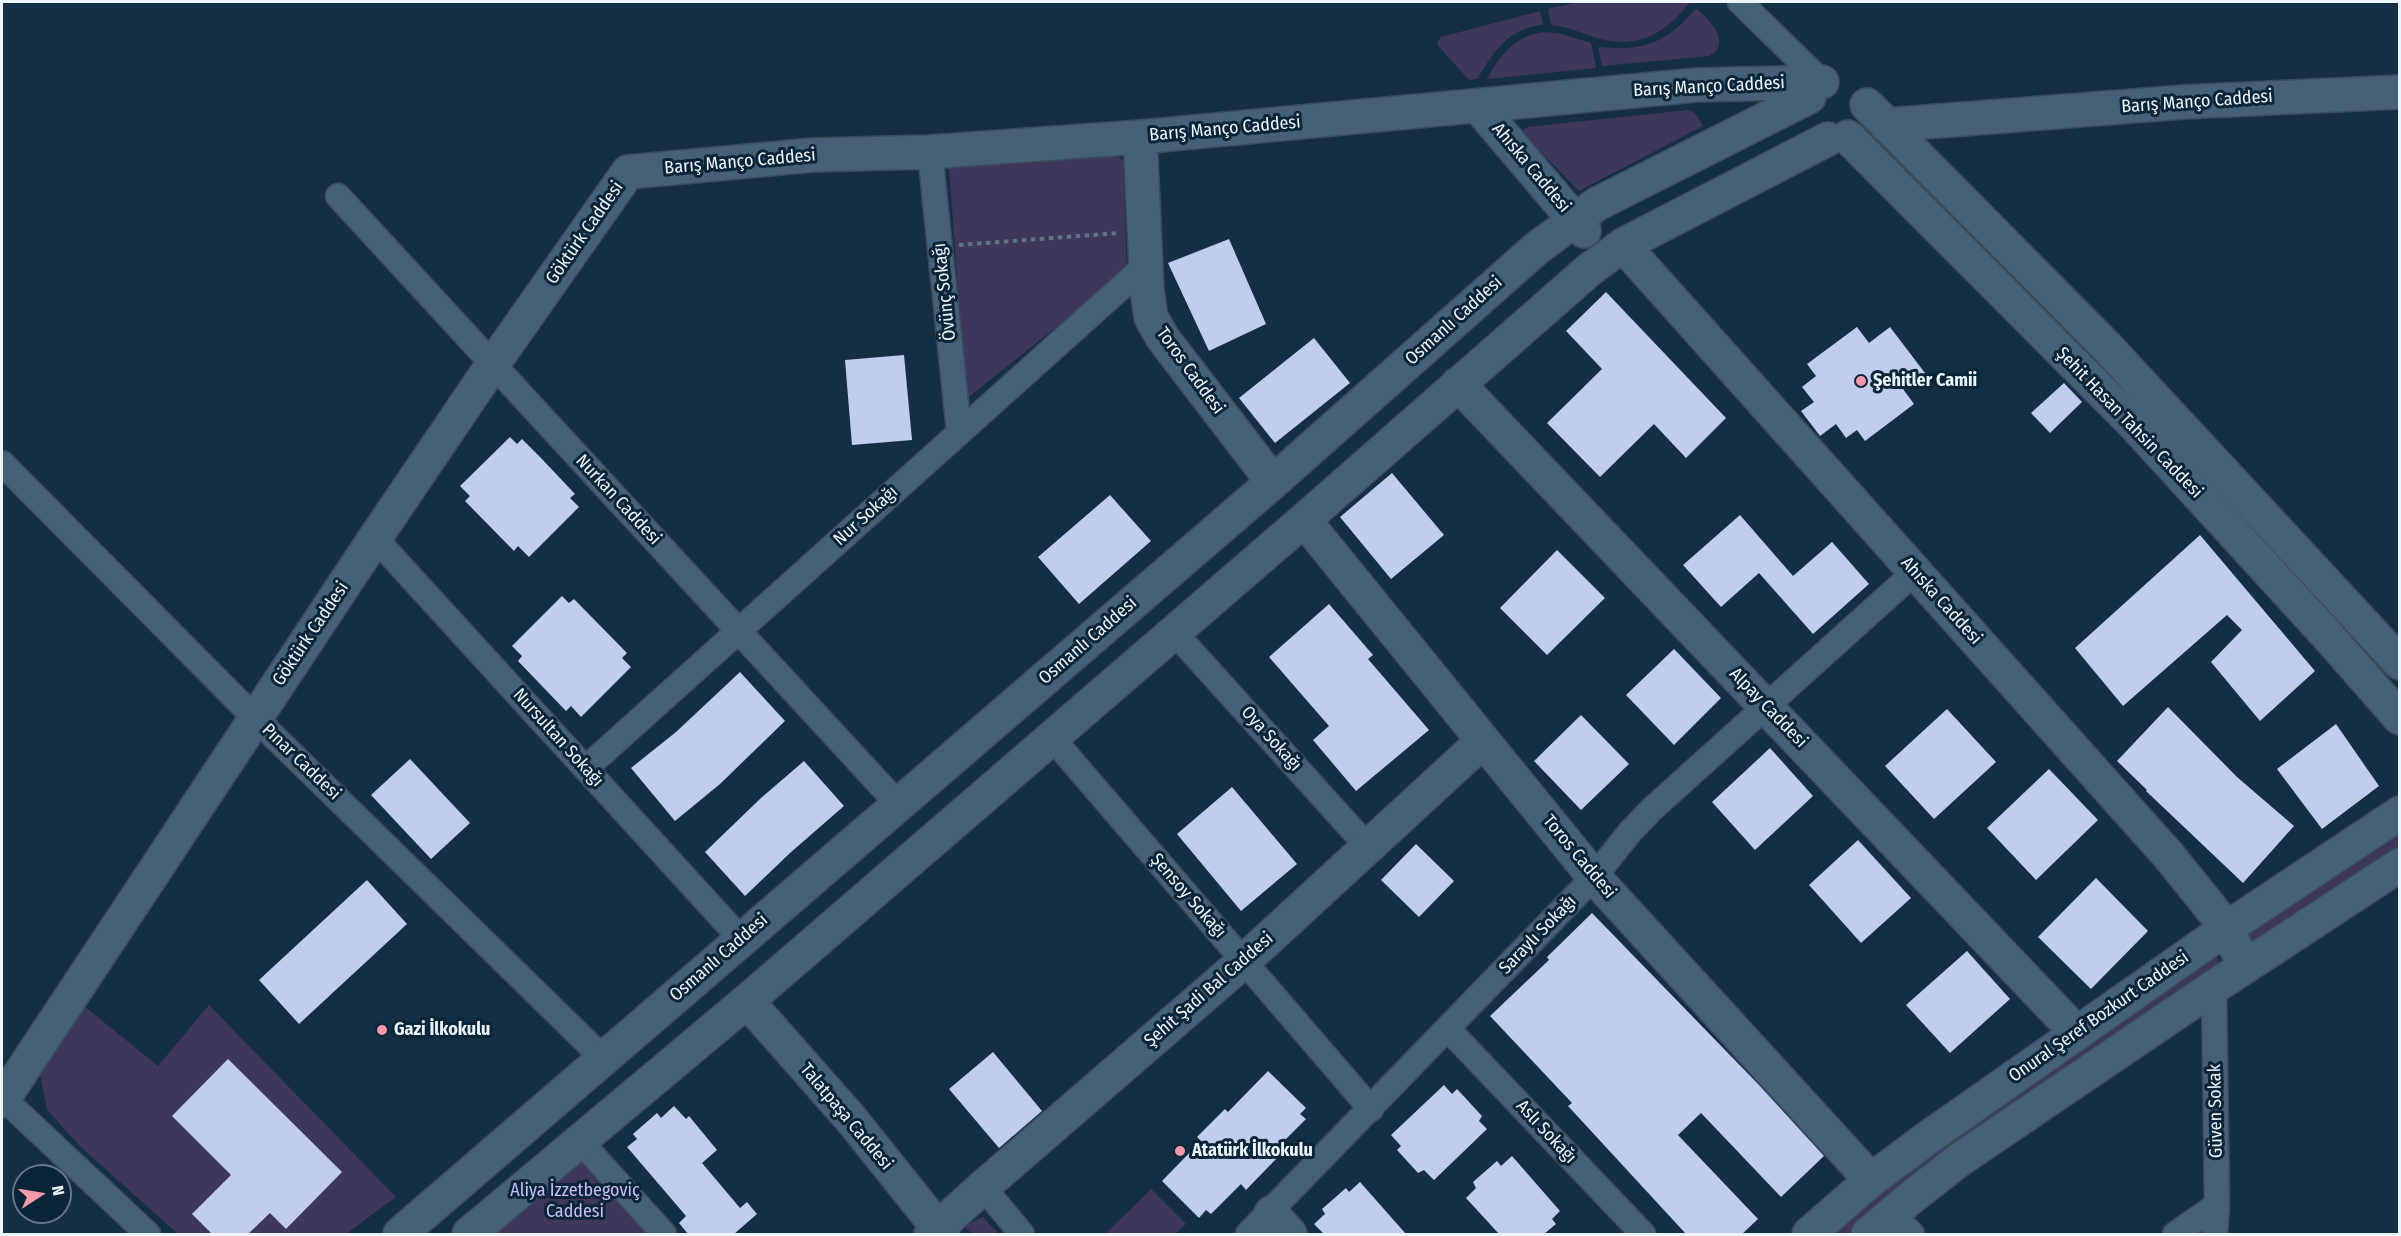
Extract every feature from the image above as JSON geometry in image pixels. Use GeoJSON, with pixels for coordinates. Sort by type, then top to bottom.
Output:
{"type":"FeatureCollection","features":[{"type":"Feature","properties":{"kind":"street"},"geometry":{"type":"LineString","coordinates":[[1740,2],[1815,90]]}},
{"type":"Feature","properties":{"kind":"street"},"geometry":{"type":"LineString","coordinates":[[469,1234],[747,1001],[1304,520],[1565,289],[1623,245],[1838,138],[1857,132],[1863,124],[1877,115],[1858,88],[1841,79],[1815,90],[1806,107],[1811,127],[1819,134],[1838,138]]}},
{"type":"Feature","properties":{"kind":"street","name":"Barış Manço Caddesi"},"geometry":{"type":"LineString","coordinates":[[628,172],[813,155],[930,152],[1140,137],[1697,85],[1815,90]]}},
{"type":"Feature","properties":{"kind":"street","name":"Osmanlı Caddesi"},"geometry":{"type":"LineString","coordinates":[[410,1232],[603,1058],[1273,482],[1512,270],[1585,218],[1815,90]]}},
{"type":"Feature","properties":{"kind":"street","name":"Barış Manço Caddesi"},"geometry":{"type":"LineString","coordinates":[[1877,115],[2400,92]]}},
{"type":"Feature","properties":{"kind":"street","name":"Ahıska Caddesi"},"geometry":{"type":"LineString","coordinates":[[1478,106],[1585,218],[1593,244],[1608,250],[1623,245],[2169,856],[2227,928],[2245,967]]}},
{"type":"Feature","properties":{"kind":"street","name":"Şehit Hasan Tahsin Caddesi"},"geometry":{"type":"LineString","coordinates":[[1877,115],[2108,347],[2400,663]]}},
{"type":"Feature","properties":{"kind":"street","name":"Toros Caddesi"},"geometry":{"type":"LineString","coordinates":[[1140,137],[1146,265],[1151,317],[1162,337],[1273,482]]}},
{"type":"Feature","properties":{"kind":"street","name":"Şehit Hasan Tahsin Caddesi"},"geometry":{"type":"LineString","coordinates":[[1838,138],[2132,422],[2400,718]]}},
{"type":"Feature","properties":{"kind":"street","name":"Övünç Sokağı"},"geometry":{"type":"LineString","coordinates":[[930,152],[959,432]]}},
{"type":"Feature","properties":{"kind":"street","name":"Göktürk Caddesi"},"geometry":{"type":"LineString","coordinates":[[2,1100],[492,364],[628,172]]}},
{"type":"Feature","properties":{"kind":"street","name":"Nurkan Caddesi"},"geometry":{"type":"LineString","coordinates":[[338,196],[898,804]]}},
{"type":"Feature","properties":{"kind":"street","name":"Nur Sokağı"},"geometry":{"type":"LineString","coordinates":[[586,768],[1146,265]]}},
{"type":"Feature","properties":{"kind":"street","name":"Alpay Caddesi"},"geometry":{"type":"LineString","coordinates":[[1458,384],[2077,1033]]}},
{"type":"Feature","properties":{"kind":"street","name":"Pınar Caddesi"},"geometry":{"type":"LineString","coordinates":[[2,463],[255,718],[603,1058]]}},
{"type":"Feature","properties":{"kind":"street","name":"Toros Caddesi"},"geometry":{"type":"LineString","coordinates":[[1304,520],[1594,877],[1871,1180]]}},
{"type":"Feature","properties":{"kind":"street","name":"Nursultan Sokağı"},"geometry":{"type":"LineString","coordinates":[[375,538],[741,939]]}},
{"type":"Feature","properties":{"kind":"street","name":"Saraylı Sokağı"},"geometry":{"type":"LineString","coordinates":[[1270,1227],[1371,1109],[1594,877],[1651,810],[1915,572]]}},
{"type":"Feature","properties":{"kind":"street","name":"Oya Sokağı"},"geometry":{"type":"LineString","coordinates":[[1174,632],[1368,847]]}},
{"type":"Feature","properties":{"kind":"street","name":"Şensoy Sokağı"},"geometry":{"type":"LineString","coordinates":[[1052,738],[1371,1109]]}},
{"type":"Feature","properties":{"kind":"street","name":"Şehit Şadi Bal Caddesi"},"geometry":{"type":"LineString","coordinates":[[938,1233],[983,1187],[1244,961],[1484,741]]}},
{"type":"Feature","properties":{"kind":"street","name":"Onural Şeref Bozkurt Caddesi"},"geometry":{"type":"LineString","coordinates":[[1809,1234],[1871,1180],[2077,1033],[2227,928],[2400,813]]}},
{"type":"Feature","properties":{"kind":"street"},"geometry":{"type":"LineString","coordinates":[[1891,1228],[1959,1160],[2214,987],[2400,865]]}},
{"type":"Feature","properties":{"kind":"street","name":"Güven Sokak"},"geometry":{"type":"LineString","coordinates":[[2214,987],[2217,1205],[2215,1234]]}},
{"type":"Feature","properties":{"kind":"street","name":"Talatpaşa Caddesi"},"geometry":{"type":"LineString","coordinates":[[747,1001],[851,1119],[938,1233]]}},
{"type":"Feature","properties":{"kind":"street","name":"Aslı Sokağı"},"geometry":{"type":"LineString","coordinates":[[1448,1029],[1643,1234]]}},
{"type":"Feature","properties":{"kind":"street"},"geometry":{"type":"LineString","coordinates":[[2,1100],[147,1234]]}},
{"type":"Feature","properties":{"kind":"street"},"geometry":{"type":"LineString","coordinates":[[580,1142],[664,1234]]}},
{"type":"Feature","properties":{"kind":"street"},"geometry":{"type":"LineString","coordinates":[[983,1187],[1022,1234]]}},
{"type":"Feature","properties":{"kind":"street"},"geometry":{"type":"LineString","coordinates":[[2175,1234],[2217,1205]]}},
{"type":"Feature","properties":{"kind":"path"},"geometry":{"type":"LineString","coordinates":[[940,246],[1144,231]]}},
{"type":"Feature","properties":{"kind":"green space"},"geometry":{"type":"Polygon","coordinates":[[[1579,2],[1690,2],[1673,21],[1654,34],[1643,39],[1619,42],[1551,25],[1548,9],[1579,2]]]}},
{"type":"Feature","properties":{"kind":"green space"},"geometry":{"type":"Polygon","coordinates":[[[1696,8],[1707,18],[1719,38],[1716,51],[1709,56],[1602,66],[1598,47],[1628,48],[1653,42],[1675,30],[1696,8]]]}},
{"type":"Feature","properties":{"kind":"green space"},"geometry":{"type":"Polygon","coordinates":[[[1540,11],[1543,25],[1531,27],[1511,36],[1496,51],[1477,79],[1469,80],[1437,42],[1441,37],[1540,11]]]}},
{"type":"Feature","properties":{"kind":"green space"},"geometry":{"type":"Polygon","coordinates":[[[1544,32],[1558,33],[1591,43],[1596,68],[1487,79],[1503,55],[1516,42],[1544,32]]]}},
{"type":"Feature","properties":{"kind":"green space"},"geometry":{"type":"Polygon","coordinates":[[[1688,110],[1695,113],[1703,126],[1579,191],[1522,133],[1522,130],[1528,127],[1688,110]]]}},
{"type":"Feature","properties":{"kind":"green space"},"geometry":{"type":"Polygon","coordinates":[[[1107,150],[1123,160],[1127,271],[966,399],[949,168],[954,161],[1107,150]]]}},
{"type":"Feature","properties":{"kind":"green space"},"geometry":{"type":"Polygon","coordinates":[[[2399,828],[2399,848],[2255,944],[2246,930],[2399,828]]]}},
{"type":"Feature","properties":{"kind":"green space"},"geometry":{"type":"Polygon","coordinates":[[[2214,954],[2224,967],[1852,1234],[1830,1234],[1878,1193],[2214,954]]]}},
{"type":"Feature","properties":{"kind":"green space"},"geometry":{"type":"Polygon","coordinates":[[[209,1005],[396,1197],[346,1234],[178,1234],[82,1148],[47,1110],[40,1073],[84,1006],[158,1066],[209,1005]]]}},
{"type":"Feature","properties":{"kind":"green space","name":"Aliya İzzetbegoviç Caddesi"},"geometry":{"type":"Polygon","coordinates":[[[577,1155],[648,1234],[487,1234],[577,1155]]]}},
{"type":"Feature","properties":{"kind":"green space"},"geometry":{"type":"Polygon","coordinates":[[[1151,1189],[1186,1224],[1175,1234],[1105,1234],[1151,1189]]]}},
{"type":"Feature","properties":{"kind":"green space"},"geometry":{"type":"Polygon","coordinates":[[[983,1217],[999,1234],[972,1234],[964,1226],[983,1217]]]}},
{"type":"Feature","properties":{"kind":"building"},"geometry":{"type":"Polygon","coordinates":[[[1229,239],[1266,324],[1209,351],[1168,263],[1229,239]]]}},
{"type":"Feature","properties":{"kind":"building"},"geometry":{"type":"Polygon","coordinates":[[[1606,292],[1726,418],[1686,458],[1654,424],[1600,477],[1547,423],[1602,369],[1566,331],[1606,292]]]}},
{"type":"Feature","properties":{"kind":"building","name":"Şehitler Camii"},"geometry":{"type":"Polygon","coordinates":[[[1857,327],[1869,343],[1890,327],[1925,373],[1903,389],[1914,404],[1865,441],[1857,430],[1846,438],[1836,424],[1820,436],[1801,411],[1814,402],[1802,387],[1816,376],[1807,364],[1857,327]]]}},
{"type":"Feature","properties":{"kind":"building"},"geometry":{"type":"Polygon","coordinates":[[[1314,338],[1350,383],[1275,443],[1239,398],[1314,338]]]}},
{"type":"Feature","properties":{"kind":"building"},"geometry":{"type":"Polygon","coordinates":[[[904,355],[912,440],[852,445],[845,360],[904,355]]]}},
{"type":"Feature","properties":{"kind":"building"},"geometry":{"type":"Polygon","coordinates":[[[2064,383],[2082,402],[2050,433],[2031,413],[2064,383]]]}},
{"type":"Feature","properties":{"kind":"building"},"geometry":{"type":"Polygon","coordinates":[[[510,437],[517,444],[522,439],[541,458],[575,494],[570,498],[579,507],[529,557],[518,546],[514,551],[465,501],[470,496],[460,486],[510,437]]]}},
{"type":"Feature","properties":{"kind":"building"},"geometry":{"type":"Polygon","coordinates":[[[1392,473],[1444,535],[1391,579],[1340,517],[1392,473]]]}},
{"type":"Feature","properties":{"kind":"building"},"geometry":{"type":"Polygon","coordinates":[[[1110,495],[1151,541],[1079,604],[1038,557],[1110,495]]]}},
{"type":"Feature","properties":{"kind":"building"},"geometry":{"type":"Polygon","coordinates":[[[1740,515],[1793,576],[1832,542],[1869,584],[1813,634],[1759,573],[1721,607],[1683,565],[1740,515]]]}},
{"type":"Feature","properties":{"kind":"building"},"geometry":{"type":"Polygon","coordinates":[[[2200,535],[2315,671],[2260,721],[2211,662],[2242,630],[2227,615],[2123,706],[2075,648],[2200,535]]]}},
{"type":"Feature","properties":{"kind":"building"},"geometry":{"type":"Polygon","coordinates":[[[1557,550],[1605,598],[1547,655],[1500,608],[1557,550]]]}},
{"type":"Feature","properties":{"kind":"building"},"geometry":{"type":"Polygon","coordinates":[[[562,596],[569,603],[574,599],[627,653],[622,658],[631,667],[581,717],[571,706],[566,711],[518,661],[522,656],[512,646],[562,596]]]}},
{"type":"Feature","properties":{"kind":"building"},"geometry":{"type":"Polygon","coordinates":[[[1329,604],[1373,655],[1368,659],[1429,730],[1356,791],[1313,740],[1329,726],[1269,657],[1329,604]]]}},
{"type":"Feature","properties":{"kind":"building"},"geometry":{"type":"Polygon","coordinates":[[[1674,649],[1721,698],[1674,745],[1626,695],[1674,649]]]}},
{"type":"Feature","properties":{"kind":"building"},"geometry":{"type":"Polygon","coordinates":[[[740,672],[785,721],[720,784],[675,821],[631,768],[676,732],[740,672]]]}},
{"type":"Feature","properties":{"kind":"building"},"geometry":{"type":"Polygon","coordinates":[[[2168,707],[2237,777],[2294,826],[2243,883],[2117,761],[2168,707]]]}},
{"type":"Feature","properties":{"kind":"building"},"geometry":{"type":"Polygon","coordinates":[[[1947,709],[1996,762],[1934,819],[1885,766],[1947,709]]]}},
{"type":"Feature","properties":{"kind":"building"},"geometry":{"type":"Polygon","coordinates":[[[1581,715],[1629,764],[1581,810],[1534,761],[1581,715]]]}},
{"type":"Feature","properties":{"kind":"building"},"geometry":{"type":"Polygon","coordinates":[[[2336,724],[2379,786],[2322,829],[2277,769],[2336,724]]]}},
{"type":"Feature","properties":{"kind":"building"},"geometry":{"type":"Polygon","coordinates":[[[1770,748],[1813,796],[1755,850],[1712,802],[1770,748]]]}},
{"type":"Feature","properties":{"kind":"building"},"geometry":{"type":"Polygon","coordinates":[[[410,759],[470,823],[431,859],[371,795],[410,759]]]}},
{"type":"Feature","properties":{"kind":"building"},"geometry":{"type":"Polygon","coordinates":[[[804,761],[844,806],[745,896],[705,852],[761,798],[804,761]]]}},
{"type":"Feature","properties":{"kind":"building"},"geometry":{"type":"Polygon","coordinates":[[[2049,769],[2098,820],[2036,880],[1987,828],[2049,769]]]}},
{"type":"Feature","properties":{"kind":"building"},"geometry":{"type":"Polygon","coordinates":[[[1232,787],[1297,864],[1241,911],[1177,834],[1232,787]]]}},
{"type":"Feature","properties":{"kind":"building"},"geometry":{"type":"Polygon","coordinates":[[[1858,840],[1911,898],[1861,943],[1809,885],[1858,840]]]}},
{"type":"Feature","properties":{"kind":"building"},"geometry":{"type":"Polygon","coordinates":[[[1416,844],[1454,881],[1419,917],[1381,880],[1416,844]]]}},
{"type":"Feature","properties":{"kind":"building"},"geometry":{"type":"Polygon","coordinates":[[[2096,878],[2148,931],[2091,989],[2038,937],[2096,878]]]}},
{"type":"Feature","properties":{"kind":"building"},"geometry":{"type":"Polygon","coordinates":[[[367,880],[407,924],[299,1024],[259,980],[367,880]]]}},
{"type":"Feature","properties":{"kind":"building"},"geometry":{"type":"Polygon","coordinates":[[[1592,913],[1759,1085],[1824,1156],[1781,1197],[1701,1113],[1678,1135],[1758,1219],[1742,1234],[1686,1234],[1568,1106],[1572,1103],[1490,1016],[1549,960],[1547,957],[1592,913]]]}},
{"type":"Feature","properties":{"kind":"building"},"geometry":{"type":"Polygon","coordinates":[[[1967,951],[2010,999],[1950,1053],[1906,1005],[1967,951]]]}},
{"type":"Feature","properties":{"kind":"building"},"geometry":{"type":"Polygon","coordinates":[[[993,1052],[1042,1111],[999,1148],[949,1089],[993,1052]]]}},
{"type":"Feature","properties":{"kind":"building"},"geometry":{"type":"Polygon","coordinates":[[[228,1059],[342,1172],[286,1229],[270,1213],[248,1234],[212,1234],[192,1214],[231,1175],[172,1116],[228,1059]]]}},
{"type":"Feature","properties":{"kind":"building"},"geometry":{"type":"Polygon","coordinates":[[[1268,1071],[1306,1108],[1300,1114],[1306,1119],[1271,1154],[1276,1159],[1246,1190],[1241,1184],[1211,1214],[1206,1210],[1199,1218],[1162,1181],[1201,1141],[1197,1137],[1225,1109],[1228,1112],[1268,1071]]]}},
{"type":"Feature","properties":{"kind":"building"},"geometry":{"type":"Polygon","coordinates":[[[1444,1085],[1452,1094],[1457,1089],[1482,1116],[1479,1121],[1487,1129],[1434,1180],[1424,1170],[1418,1173],[1397,1150],[1401,1146],[1391,1135],[1444,1085]]]}},
{"type":"Feature","properties":{"kind":"building"},"geometry":{"type":"Polygon","coordinates":[[[674,1106],[686,1119],[689,1116],[717,1150],[702,1163],[740,1208],[747,1202],[757,1214],[734,1234],[688,1234],[679,1223],[686,1216],[627,1147],[637,1139],[633,1134],[657,1113],[661,1118],[674,1106]]]}},
{"type":"Feature","properties":{"kind":"building"},"geometry":{"type":"Polygon","coordinates":[[[1512,1156],[1560,1211],[1552,1219],[1556,1224],[1544,1234],[1499,1234],[1466,1198],[1476,1188],[1473,1182],[1497,1161],[1501,1166],[1512,1156]]]}},
{"type":"Feature","properties":{"kind":"building"},"geometry":{"type":"Polygon","coordinates":[[[1360,1182],[1406,1234],[1324,1234],[1314,1224],[1325,1214],[1322,1209],[1346,1188],[1349,1192],[1360,1182]]]}},
{"type":"Feature","properties":{"kind":"place","name":"Şehitler Camii"},"geometry":{"type":"Point","coordinates":[1861,381]}},
{"type":"Feature","properties":{"kind":"place","name":"Gazi İlkokulu"},"geometry":{"type":"Point","coordinates":[382,1030]}},
{"type":"Feature","properties":{"kind":"place","name":"Atatürk İlkokulu"},"geometry":{"type":"Point","coordinates":[1180,1151]}}]}
